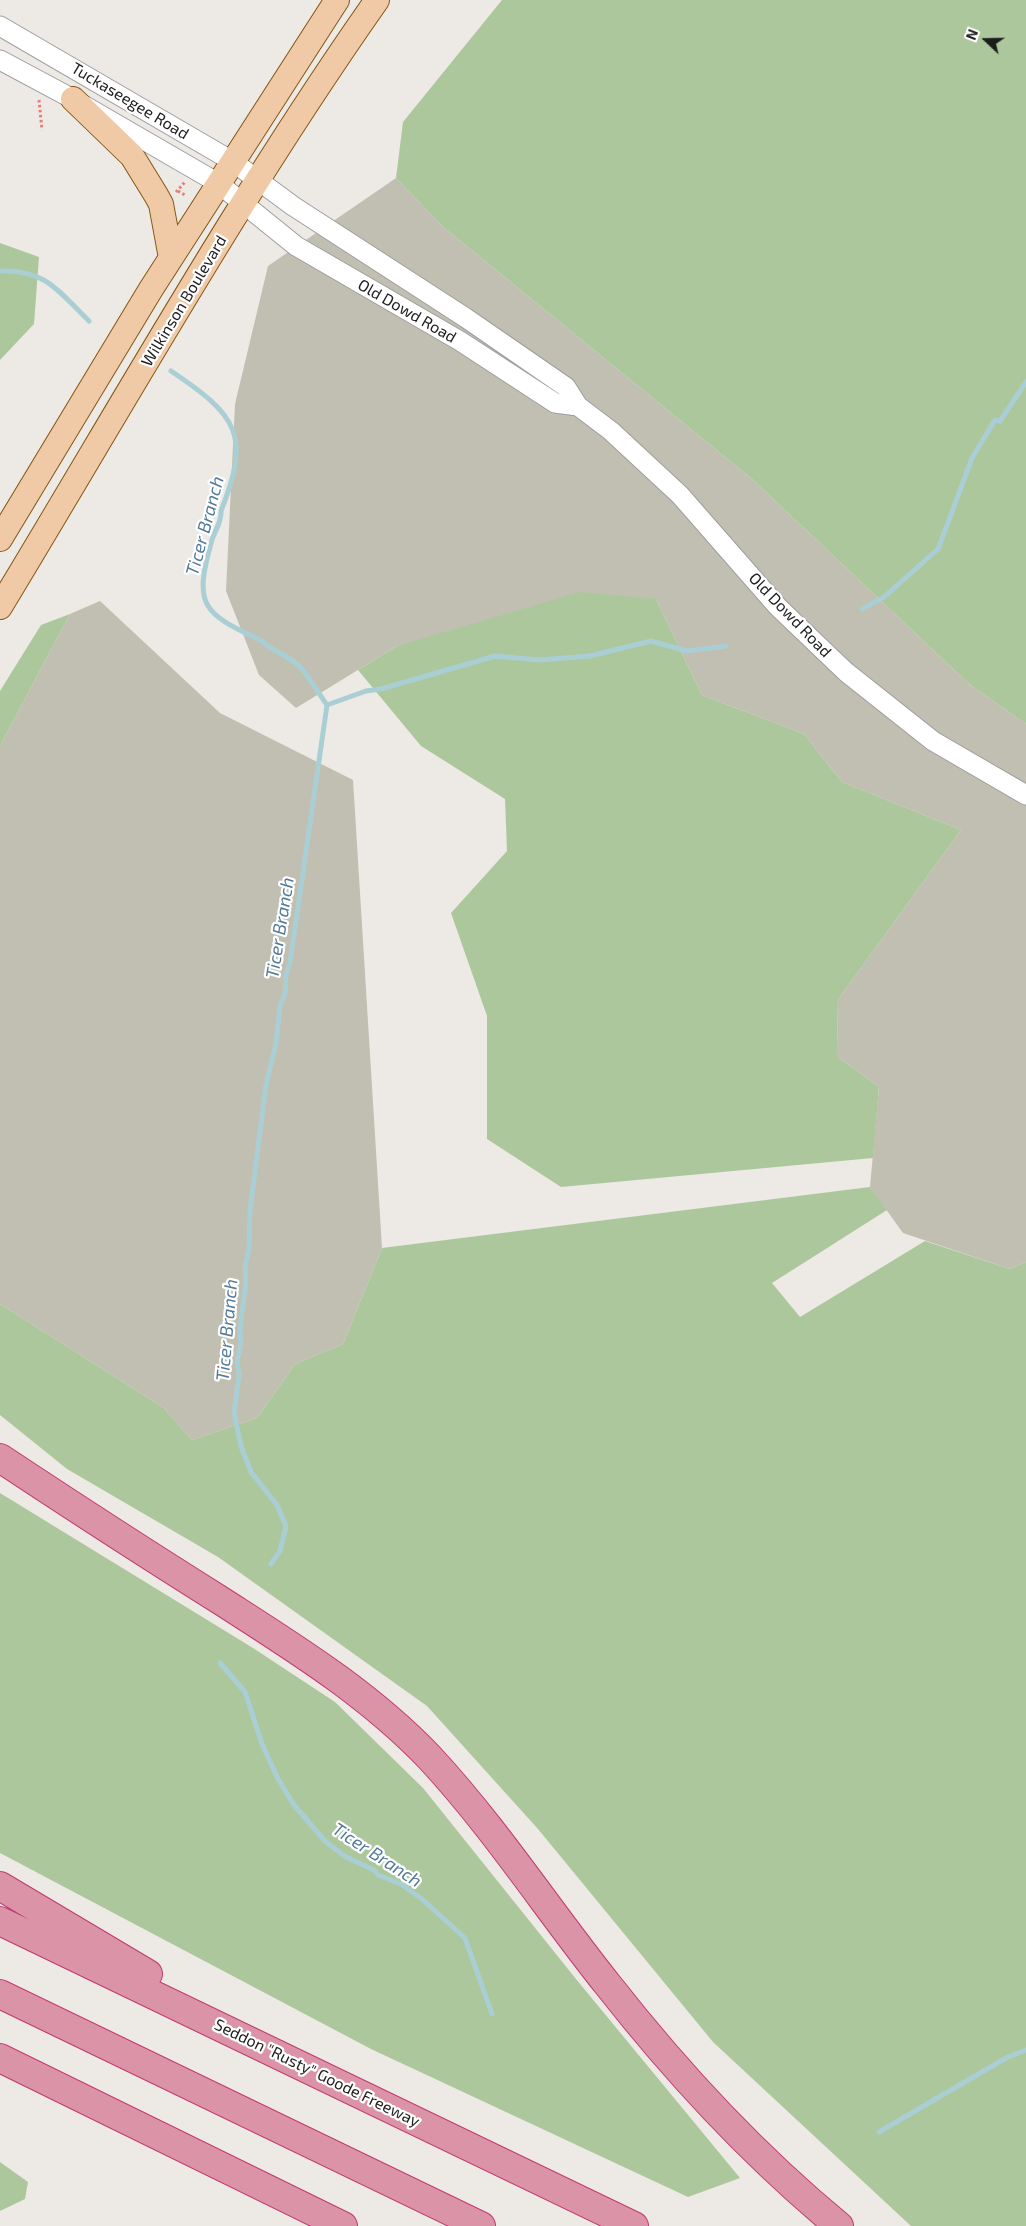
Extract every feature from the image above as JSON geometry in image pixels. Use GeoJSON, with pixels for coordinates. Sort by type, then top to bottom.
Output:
{"type":"FeatureCollection","features":[{"type":"Feature","properties":{"kind":"highway"},"geometry":{"type":"LineString","coordinates":[[0,1458],[336,1675],[389,1718],[430,1758],[473,1809],[609,1987],[735,2133],[789,2184],[839,2226]]}},
{"type":"Feature","properties":{"kind":"highway"},"geometry":{"type":"LineString","coordinates":[[0,1886],[300,2064]]}},
{"type":"Feature","properties":{"kind":"highway","name":"Seddon \"Rusty\" Goode Freeway"},"geometry":{"type":"LineString","coordinates":[[0,1921],[634,2226]]}},
{"type":"Feature","properties":{"kind":"highway"},"geometry":{"type":"LineString","coordinates":[[0,1994],[481,2226]]}},
{"type":"Feature","properties":{"kind":"highway"},"geometry":{"type":"LineString","coordinates":[[0,2058],[343,2226]]}},
{"type":"Feature","properties":{"kind":"main road","name":"Wilkinson Boulevard"},"geometry":{"type":"LineString","coordinates":[[0,539],[171,258],[337,0]]}},
{"type":"Feature","properties":{"kind":"main road","name":"Wilkinson Boulevard"},"geometry":{"type":"LineString","coordinates":[[0,607],[243,202],[341,50],[377,0]]}},
{"type":"Feature","properties":{"kind":"main road"},"geometry":{"type":"LineString","coordinates":[[73,99],[132,156],[160,202],[171,258]]}},
{"type":"Feature","properties":{"kind":"street","name":"Tuckaseegee Road"},"geometry":{"type":"LineString","coordinates":[[4,28],[232,161],[257,181]]}},
{"type":"Feature","properties":{"kind":"street","name":"Tuckaseegee Road"},"geometry":{"type":"LineString","coordinates":[[0,60],[73,99],[218,183],[243,202]]}},
{"type":"Feature","properties":{"kind":"street","name":"Old Dowd Road"},"geometry":{"type":"LineString","coordinates":[[257,181],[566,387],[578,406],[611,431],[680,495],[778,607],[846,672],[934,742],[1026,795]]}},
{"type":"Feature","properties":{"kind":"street","name":"Old Dowd Road"},"geometry":{"type":"LineString","coordinates":[[243,202],[296,246],[460,341],[555,403],[578,406]]}},
{"type":"Feature","properties":{"kind":"path"},"geometry":{"type":"LineString","coordinates":[[37,80],[42,130]]}},
{"type":"Feature","properties":{"kind":"path"},"geometry":{"type":"LineString","coordinates":[[171,195],[178,191],[185,182]]}},
{"type":"Feature","properties":{"kind":"path"},"geometry":{"type":"LineString","coordinates":[[178,191],[185,195]]}},
{"type":"Feature","properties":{"kind":"shaded area"},"geometry":{"type":"Polygon","coordinates":[[[396,178],[442,226],[752,479],[969,684],[1026,724],[1026,1262],[1010,1269],[903,1233],[870,1187],[879,1087],[838,1057],[837,1001],[961,830],[842,782],[804,734],[702,695],[656,599],[397,646],[296,708],[259,675],[226,591],[235,404],[268,266],[396,178]]]}},
{"type":"Feature","properties":{"kind":"shaded area"},"geometry":{"type":"Polygon","coordinates":[[[100,601],[220,713],[353,780],[382,1248],[343,1344],[295,1364],[257,1418],[192,1440],[164,1408],[0,1304],[0,746],[70,614],[100,601]]]}},
{"type":"Feature","properties":{"kind":"green space"},"geometry":{"type":"Polygon","coordinates":[[[502,0],[1026,0],[1026,724],[969,684],[752,479],[442,226],[396,178],[403,122],[502,0]]]}},
{"type":"Feature","properties":{"kind":"green space"},"geometry":{"type":"Polygon","coordinates":[[[0,243],[39,257],[34,324],[0,360],[0,243]]]}},
{"type":"Feature","properties":{"kind":"green space"},"geometry":{"type":"Polygon","coordinates":[[[580,592],[656,599],[702,695],[804,734],[842,782],[961,830],[837,1001],[838,1057],[879,1087],[873,1158],[561,1187],[487,1139],[487,1016],[451,913],[507,851],[505,799],[421,746],[358,670],[397,646],[580,592]]]}},
{"type":"Feature","properties":{"kind":"green space"},"geometry":{"type":"Polygon","coordinates":[[[70,614],[0,746],[0,691],[41,625],[70,614]]]}},
{"type":"Feature","properties":{"kind":"green space"},"geometry":{"type":"Polygon","coordinates":[[[870,1187],[887,1210],[772,1283],[800,1317],[925,1241],[1010,1269],[1026,1262],[1026,2226],[911,2226],[713,2042],[538,1829],[427,1706],[218,1557],[67,1469],[0,1415],[0,1304],[164,1408],[192,1440],[257,1418],[295,1364],[343,1344],[382,1248],[870,1187]]]}},
{"type":"Feature","properties":{"kind":"green space"},"geometry":{"type":"Polygon","coordinates":[[[0,1493],[253,1648],[335,1702],[423,1788],[576,1979],[740,2178],[688,2197],[371,2049],[0,1853],[0,1493]]]}},
{"type":"Feature","properties":{"kind":"green space"},"geometry":{"type":"Polygon","coordinates":[[[0,2162],[28,2182],[25,2199],[0,2211],[0,2162]]]}},
{"type":"Feature","properties":{"kind":"waterway","name":"Ticer Branch"},"geometry":{"type":"LineString","coordinates":[[0,271],[16,271],[40,278],[60,292],[89,321]]}},
{"type":"Feature","properties":{"kind":"waterway","name":"Ticer Branch"},"geometry":{"type":"LineString","coordinates":[[171,371],[211,401],[224,415],[232,429],[236,445],[235,463],[230,485],[206,562],[203,580],[207,605],[226,623],[262,641],[295,662],[307,675],[327,705],[290,963],[286,975],[285,994],[280,1006],[276,1043],[266,1085],[250,1210],[249,1248],[245,1266],[246,1280],[240,1330],[241,1343],[237,1362],[239,1375],[234,1413],[241,1446],[251,1472],[277,1505],[286,1526],[280,1551],[271,1564]]}},
{"type":"Feature","properties":{"kind":"waterway"},"geometry":{"type":"LineString","coordinates":[[862,609],[884,597],[938,549],[972,458],[995,420],[1000,421],[1026,382]]}},
{"type":"Feature","properties":{"kind":"waterway"},"geometry":{"type":"LineString","coordinates":[[327,705],[366,691],[381,689],[495,656],[539,660],[590,656],[651,641],[687,651],[726,646]]}},
{"type":"Feature","properties":{"kind":"waterway","name":"Ticer Branch"},"geometry":{"type":"LineString","coordinates":[[220,1663],[245,1692],[262,1744],[278,1779],[294,1805],[326,1842],[346,1857],[374,1870],[378,1875],[401,1884],[422,1899],[465,1938],[492,2014]]}},
{"type":"Feature","properties":{"kind":"waterway"},"geometry":{"type":"LineString","coordinates":[[879,2132],[1006,2058],[1026,2050]]}}]}
